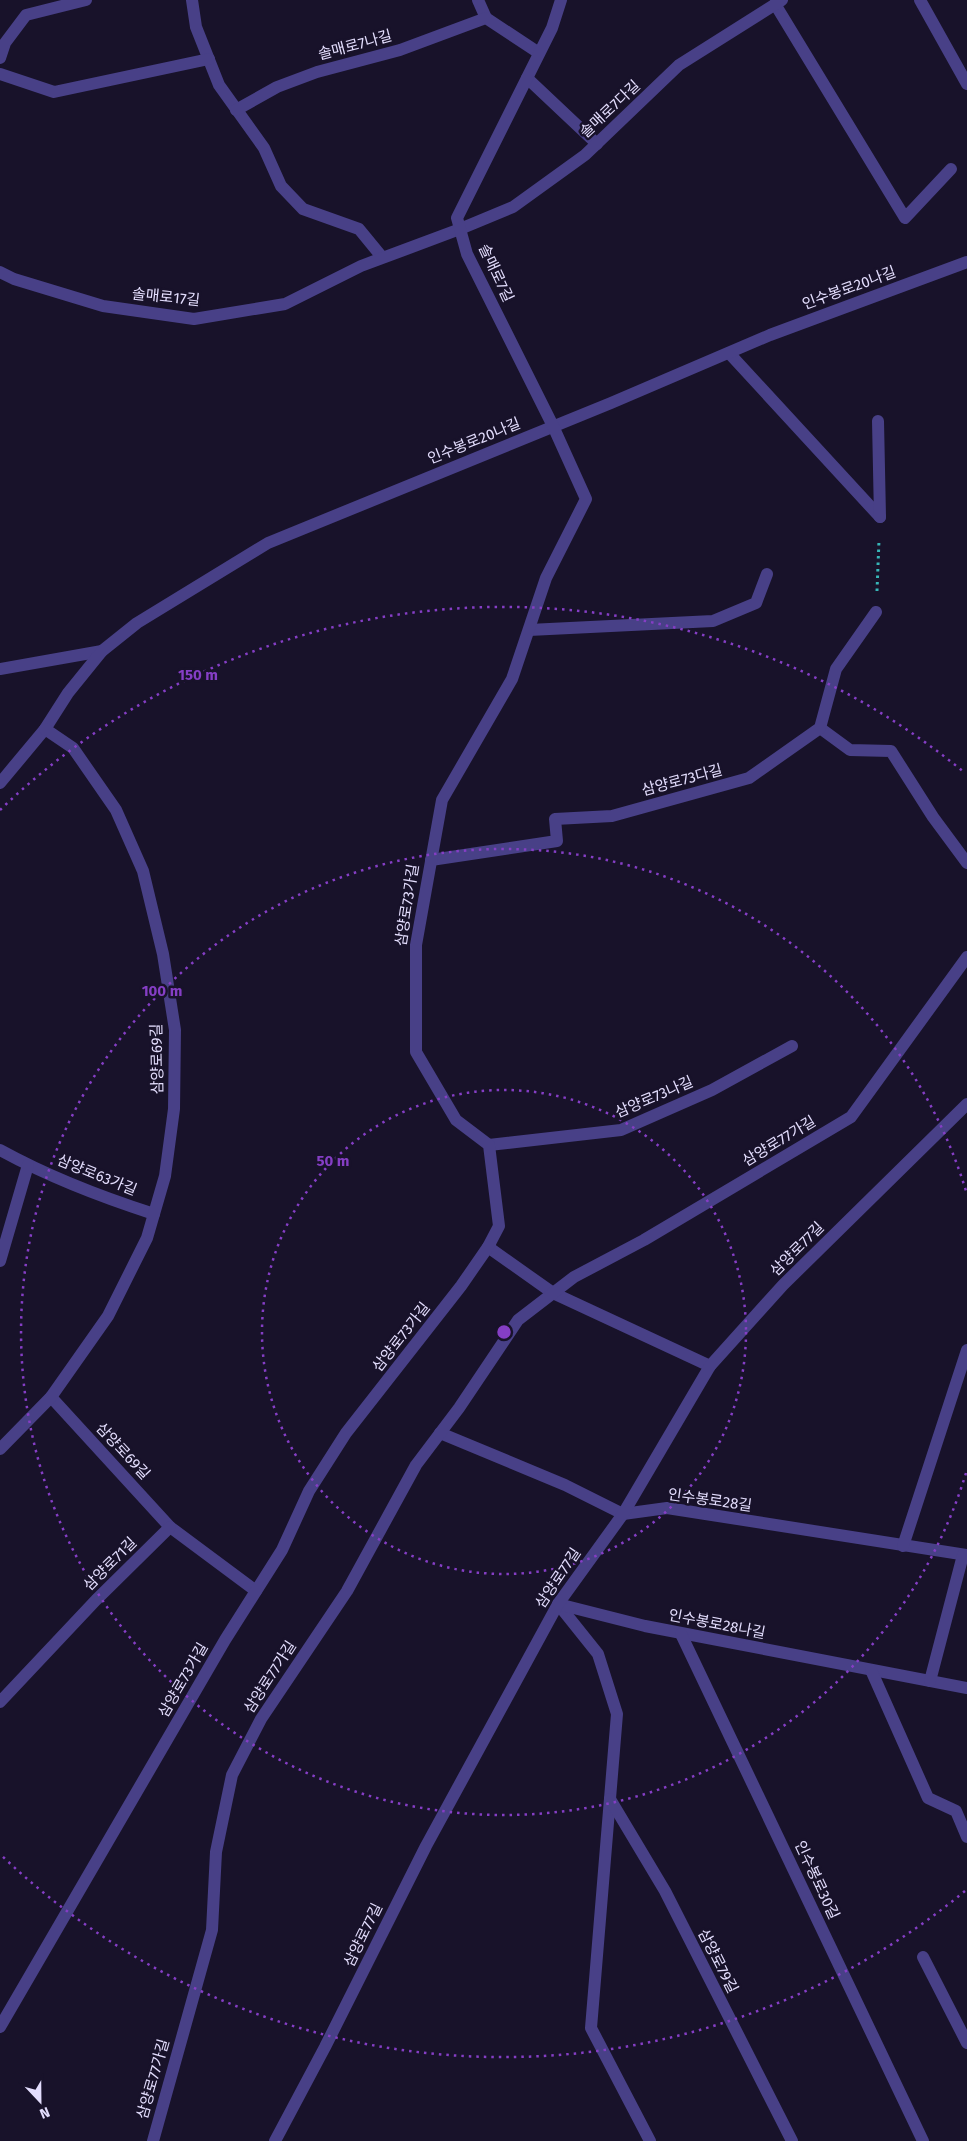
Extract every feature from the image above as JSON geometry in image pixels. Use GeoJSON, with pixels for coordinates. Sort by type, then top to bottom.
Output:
{"type":"FeatureCollection","features":[{"type":"Feature","properties":{"kind":"street"},"geometry":{"type":"LineString","coordinates":[[0,58],[5,43],[26,15],[85,0]]}},
{"type":"Feature","properties":{"kind":"street"},"geometry":{"type":"LineString","coordinates":[[192,0],[196,27],[219,85],[264,148],[281,186],[303,209],[359,228],[382,257]]}},
{"type":"Feature","properties":{"kind":"street"},"geometry":{"type":"LineString","coordinates":[[478,0],[486,18],[539,53]]}},
{"type":"Feature","properties":{"kind":"street","name":"솔매로7길"},"geometry":{"type":"LineString","coordinates":[[553,426],[467,254],[457,218],[552,28],[561,0]]}},
{"type":"Feature","properties":{"kind":"street"},"geometry":{"type":"LineString","coordinates":[[920,0],[967,84]]}},
{"type":"Feature","properties":{"kind":"street","name":"솔매로7다길"},"geometry":{"type":"LineString","coordinates":[[460,229],[513,207],[585,155],[680,66],[779,2],[905,218],[951,169]]}},
{"type":"Feature","properties":{"kind":"street","name":"솔매로7나길"},"geometry":{"type":"LineString","coordinates":[[236,110],[277,87],[317,72],[400,50],[486,18]]}},
{"type":"Feature","properties":{"kind":"street"},"geometry":{"type":"LineString","coordinates":[[0,74],[54,92],[208,59]]}},
{"type":"Feature","properties":{"kind":"street"},"geometry":{"type":"LineString","coordinates":[[526,78],[598,144]]}},
{"type":"Feature","properties":{"kind":"street","name":"솔매로17길"},"geometry":{"type":"LineString","coordinates":[[0,272],[14,279],[104,306],[194,319],[285,304],[382,257],[460,229]]}},
{"type":"Feature","properties":{"kind":"street","name":"인수봉로20나길"},"geometry":{"type":"LineString","coordinates":[[0,783],[44,729],[68,693],[102,652],[137,623],[268,543],[770,335],[967,262]]}},
{"type":"Feature","properties":{"kind":"street"},"geometry":{"type":"LineString","coordinates":[[729,353],[880,517]]}},
{"type":"Feature","properties":{"kind":"street"},"geometry":{"type":"LineString","coordinates":[[878,421],[880,517]]}},
{"type":"Feature","properties":{"kind":"street","name":"삼양로73가길"},"geometry":{"type":"LineString","coordinates":[[0,2026],[4,2009],[225,1640],[282,1550],[309,1491],[346,1433],[461,1286],[488,1247],[499,1226],[489,1145],[456,1120],[416,1052],[416,945],[442,800],[512,679],[546,578],[586,499],[553,426]]}},
{"type":"Feature","properties":{"kind":"street"},"geometry":{"type":"LineString","coordinates":[[529,630],[713,621],[756,602],[767,574]]}},
{"type":"Feature","properties":{"kind":"street"},"geometry":{"type":"LineString","coordinates":[[876,612],[836,668],[820,728],[850,750],[891,751],[932,817],[967,863]]}},
{"type":"Feature","properties":{"kind":"street"},"geometry":{"type":"LineString","coordinates":[[0,669],[102,652]]}},
{"type":"Feature","properties":{"kind":"street","name":"삼양로73다길"},"geometry":{"type":"LineString","coordinates":[[431,860],[558,841],[555,819],[612,816],[749,778],[820,728]]}},
{"type":"Feature","properties":{"kind":"street","name":"삼양로69길"},"geometry":{"type":"LineString","coordinates":[[0,1449],[51,1396],[108,1316],[147,1238],[165,1176],[174,1108],[175,1030],[163,954],[143,871],[116,810],[73,748],[44,729]]}},
{"type":"Feature","properties":{"kind":"street","name":"삼양로77가길"},"geometry":{"type":"LineString","coordinates":[[153,2141],[212,1930],[216,1852],[232,1775],[261,1719],[347,1591],[416,1465],[518,1320],[574,1277],[644,1240],[851,1117],[967,957]]}},
{"type":"Feature","properties":{"kind":"street","name":"삼양로73나길"},"geometry":{"type":"LineString","coordinates":[[489,1145],[621,1130],[712,1090],[792,1046]]}},
{"type":"Feature","properties":{"kind":"street","name":"삼양로77길"},"geometry":{"type":"LineString","coordinates":[[275,2141],[325,2047],[426,1846],[558,1604],[623,1514],[710,1366],[783,1285],[967,1104]]}},
{"type":"Feature","properties":{"kind":"street","name":"삼양로63가길"},"geometry":{"type":"LineString","coordinates":[[0,1150],[110,1200],[154,1214]]}},
{"type":"Feature","properties":{"kind":"street"},"geometry":{"type":"LineString","coordinates":[[1,1255],[28,1164]]}},
{"type":"Feature","properties":{"kind":"street"},"geometry":{"type":"LineString","coordinates":[[488,1247],[553,1293],[710,1366]]}},
{"type":"Feature","properties":{"kind":"street"},"geometry":{"type":"LineString","coordinates":[[903,1546],[967,1350]]}},
{"type":"Feature","properties":{"kind":"street","name":"삼양로69길"},"geometry":{"type":"LineString","coordinates":[[51,1396],[170,1526]]}},
{"type":"Feature","properties":{"kind":"street"},"geometry":{"type":"LineString","coordinates":[[440,1432],[565,1485],[623,1514]]}},
{"type":"Feature","properties":{"kind":"street","name":"인수봉로28길"},"geometry":{"type":"LineString","coordinates":[[623,1514],[667,1508],[965,1555],[930,1681]]}},
{"type":"Feature","properties":{"kind":"street"},"geometry":{"type":"LineString","coordinates":[[170,1526],[256,1591]]}},
{"type":"Feature","properties":{"kind":"street","name":"삼양로71길"},"geometry":{"type":"LineString","coordinates":[[0,1702],[170,1526]]}},
{"type":"Feature","properties":{"kind":"street"},"geometry":{"type":"LineString","coordinates":[[558,1604],[598,1654],[617,1714],[591,2028],[650,2141]]}},
{"type":"Feature","properties":{"kind":"street","name":"인수봉로28나길"},"geometry":{"type":"LineString","coordinates":[[558,1604],[681,1634],[967,1688]]}},
{"type":"Feature","properties":{"kind":"street","name":"인수봉로30길"},"geometry":{"type":"LineString","coordinates":[[681,1634],[923,2141]]}},
{"type":"Feature","properties":{"kind":"street"},"geometry":{"type":"LineString","coordinates":[[871,1670],[928,1798],[956,1811],[967,1837]]}},
{"type":"Feature","properties":{"kind":"street","name":"삼양로79길"},"geometry":{"type":"LineString","coordinates":[[610,1799],[665,1891],[792,2141]]}},
{"type":"Feature","properties":{"kind":"street"},"geometry":{"type":"LineString","coordinates":[[923,1956],[967,2043]]}},
{"type":"Feature","properties":{"kind":"path"},"geometry":{"type":"LineString","coordinates":[[876,612],[880,517]]}}]}
